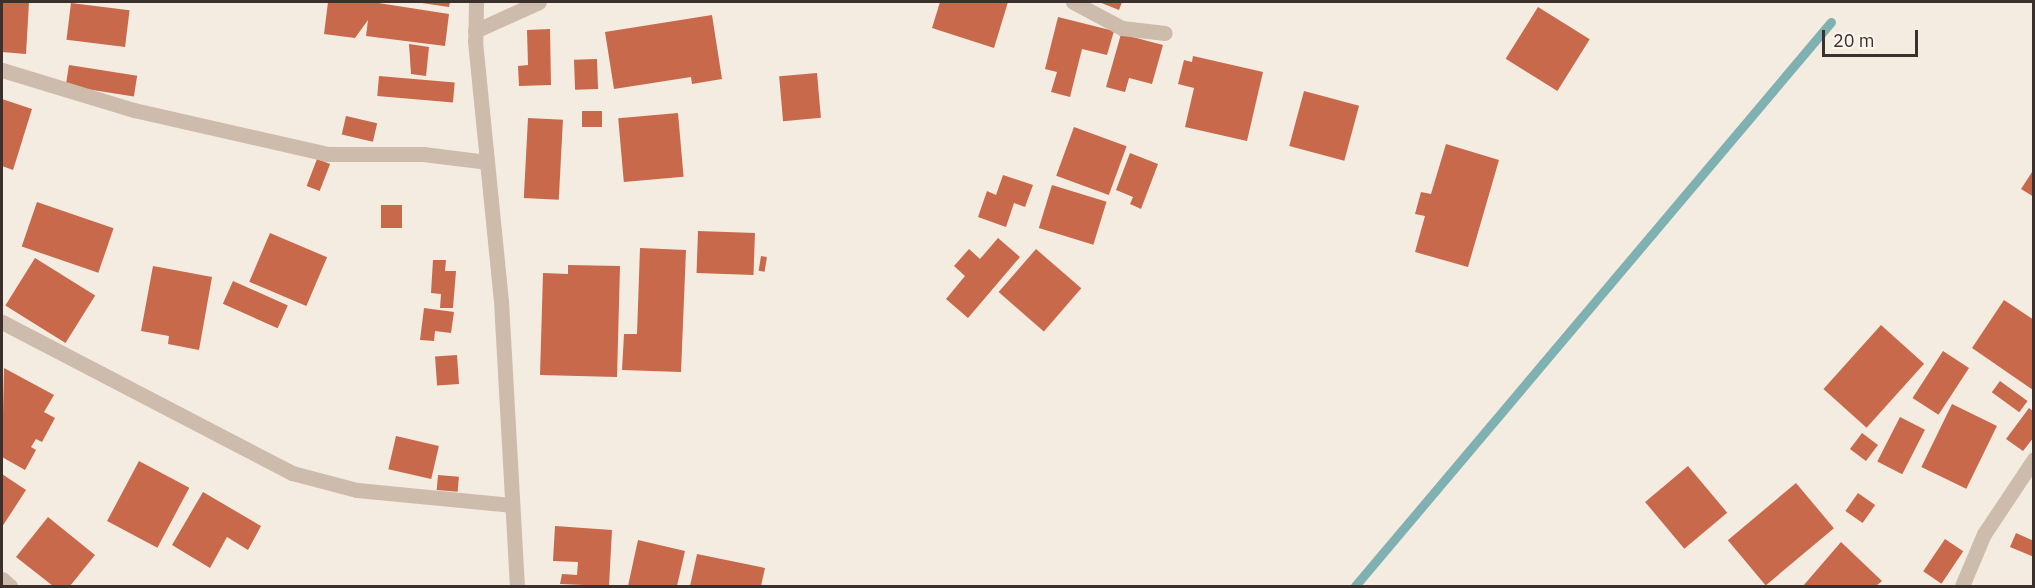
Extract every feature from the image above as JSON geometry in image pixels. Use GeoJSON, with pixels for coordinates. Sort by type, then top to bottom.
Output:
{"type":"FeatureCollection","features":[{"type":"Feature","properties":{"kind":"street"},"geometry":{"type":"LineString","coordinates":[[476,2],[475,31],[487,162],[517,586]]}},
{"type":"Feature","properties":{"kind":"street"},"geometry":{"type":"LineString","coordinates":[[475,31],[539,2]]}},
{"type":"Feature","properties":{"kind":"street"},"geometry":{"type":"LineString","coordinates":[[1073,2],[1122,28],[1166,33]]}},
{"type":"Feature","properties":{"kind":"street"},"geometry":{"type":"LineString","coordinates":[[2,70],[134,110],[327,154],[423,154],[487,162]]}},
{"type":"Feature","properties":{"kind":"street"},"geometry":{"type":"LineString","coordinates":[[2,322],[292,473],[357,490],[512,505]]}},
{"type":"Feature","properties":{"kind":"street"},"geometry":{"type":"LineString","coordinates":[[1962,586],[1984,534],[2034,459]]}},
{"type":"Feature","properties":{"kind":"street"},"geometry":{"type":"LineString","coordinates":[[2,579],[10,586]]}},
{"type":"Feature","properties":{"kind":"building"},"geometry":{"type":"Polygon","coordinates":[[[2,2],[29,2],[26,54],[2,52],[2,2]]]}},
{"type":"Feature","properties":{"kind":"building"},"geometry":{"type":"Polygon","coordinates":[[[328,2],[372,2],[449,14],[445,46],[366,36],[368,20],[355,38],[324,34],[328,2]]]}},
{"type":"Feature","properties":{"kind":"building"},"geometry":{"type":"Polygon","coordinates":[[[415,2],[450,2],[449,7],[415,2]]]}},
{"type":"Feature","properties":{"kind":"building"},"geometry":{"type":"Polygon","coordinates":[[[940,2],[1008,2],[994,48],[932,28],[940,2]]]}},
{"type":"Feature","properties":{"kind":"building"},"geometry":{"type":"Polygon","coordinates":[[[1099,2],[1122,2],[1119,10],[1099,2]]]}},
{"type":"Feature","properties":{"kind":"building"},"geometry":{"type":"Polygon","coordinates":[[[71,3],[130,10],[125,47],[66,40],[71,3]]]}},
{"type":"Feature","properties":{"kind":"building"},"geometry":{"type":"Polygon","coordinates":[[[1538,7],[1590,39],[1557,91],[1506,59],[1538,7]]]}},
{"type":"Feature","properties":{"kind":"building"},"geometry":{"type":"Polygon","coordinates":[[[712,15],[722,79],[692,84],[691,77],[614,89],[605,32],[712,15]]]}},
{"type":"Feature","properties":{"kind":"building"},"geometry":{"type":"Polygon","coordinates":[[[1058,17],[1114,31],[1107,55],[1082,49],[1070,97],[1051,92],[1057,72],[1045,69],[1058,17]]]}},
{"type":"Feature","properties":{"kind":"building"},"geometry":{"type":"Polygon","coordinates":[[[550,29],[551,85],[519,86],[518,66],[528,65],[527,30],[550,29]]]}},
{"type":"Feature","properties":{"kind":"building"},"geometry":{"type":"Polygon","coordinates":[[[1121,34],[1163,45],[1152,84],[1129,78],[1125,92],[1106,87],[1121,34]]]}},
{"type":"Feature","properties":{"kind":"building"},"geometry":{"type":"Polygon","coordinates":[[[409,44],[429,47],[426,76],[411,74],[409,44]]]}},
{"type":"Feature","properties":{"kind":"building"},"geometry":{"type":"Polygon","coordinates":[[[1193,56],[1263,72],[1247,141],[1185,127],[1194,88],[1178,84],[1184,60],[1192,62],[1193,56]]]}},
{"type":"Feature","properties":{"kind":"building"},"geometry":{"type":"Polygon","coordinates":[[[597,59],[598,89],[575,90],[574,60],[597,59]]]}},
{"type":"Feature","properties":{"kind":"building"},"geometry":{"type":"Polygon","coordinates":[[[69,65],[137,76],[134,97],[66,86],[69,65]]]}},
{"type":"Feature","properties":{"kind":"building"},"geometry":{"type":"Polygon","coordinates":[[[817,73],[821,118],[783,121],[779,76],[817,73]]]}},
{"type":"Feature","properties":{"kind":"building"},"geometry":{"type":"Polygon","coordinates":[[[379,76],[455,83],[453,103],[377,96],[379,76]]]}},
{"type":"Feature","properties":{"kind":"building"},"geometry":{"type":"Polygon","coordinates":[[[1304,91],[1359,106],[1344,161],[1289,146],[1304,91]]]}},
{"type":"Feature","properties":{"kind":"building"},"geometry":{"type":"Polygon","coordinates":[[[2,99],[32,109],[13,170],[2,166],[2,99]]]}},
{"type":"Feature","properties":{"kind":"building"},"geometry":{"type":"Polygon","coordinates":[[[582,111],[602,111],[602,127],[582,127],[582,111]]]}},
{"type":"Feature","properties":{"kind":"building"},"geometry":{"type":"Polygon","coordinates":[[[678,113],[684,177],[624,182],[618,118],[678,113]]]}},
{"type":"Feature","properties":{"kind":"building"},"geometry":{"type":"Polygon","coordinates":[[[346,116],[377,123],[373,142],[342,135],[346,116]]]}},
{"type":"Feature","properties":{"kind":"building"},"geometry":{"type":"Polygon","coordinates":[[[528,118],[563,120],[559,200],[524,198],[528,118]]]}},
{"type":"Feature","properties":{"kind":"building"},"geometry":{"type":"Polygon","coordinates":[[[1074,127],[1127,146],[1109,195],[1056,176],[1074,127]]]}},
{"type":"Feature","properties":{"kind":"building"},"geometry":{"type":"Polygon","coordinates":[[[1446,144],[1499,160],[1468,267],[1415,252],[1425,216],[1415,214],[1421,192],[1431,194],[1446,144]]]}},
{"type":"Feature","properties":{"kind":"building"},"geometry":{"type":"Polygon","coordinates":[[[1130,153],[1158,164],[1141,209],[1130,204],[1133,197],[1116,190],[1130,153]]]}},
{"type":"Feature","properties":{"kind":"building"},"geometry":{"type":"Polygon","coordinates":[[[317,159],[330,164],[320,191],[307,186],[317,159]]]}},
{"type":"Feature","properties":{"kind":"building"},"geometry":{"type":"Polygon","coordinates":[[[2034,169],[2034,197],[2021,189],[2034,169]]]}},
{"type":"Feature","properties":{"kind":"building"},"geometry":{"type":"Polygon","coordinates":[[[1003,175],[1033,185],[1025,207],[1014,203],[1006,227],[978,217],[987,191],[996,195],[1003,175]]]}},
{"type":"Feature","properties":{"kind":"building"},"geometry":{"type":"Polygon","coordinates":[[[1052,185],[1107,202],[1093,245],[1039,228],[1052,185]]]}},
{"type":"Feature","properties":{"kind":"building"},"geometry":{"type":"Polygon","coordinates":[[[37,202],[114,228],[98,273],[22,246],[37,202]]]}},
{"type":"Feature","properties":{"kind":"building"},"geometry":{"type":"Polygon","coordinates":[[[381,205],[402,205],[402,228],[381,228],[381,205]]]}},
{"type":"Feature","properties":{"kind":"building"},"geometry":{"type":"Polygon","coordinates":[[[698,231],[755,233],[753,275],[697,273],[698,231]]]}},
{"type":"Feature","properties":{"kind":"building"},"geometry":{"type":"Polygon","coordinates":[[[270,233],[327,257],[306,306],[249,282],[270,233]]]}},
{"type":"Feature","properties":{"kind":"building"},"geometry":{"type":"Polygon","coordinates":[[[998,238],[1020,257],[968,318],[946,299],[965,276],[954,266],[969,249],[980,259],[998,238]]]}},
{"type":"Feature","properties":{"kind":"building"},"geometry":{"type":"Polygon","coordinates":[[[640,248],[686,250],[681,372],[622,370],[624,334],[637,334],[640,248]]]}},
{"type":"Feature","properties":{"kind":"building"},"geometry":{"type":"Polygon","coordinates":[[[1036,249],[1081,288],[1044,331],[999,292],[1036,249]]]}},
{"type":"Feature","properties":{"kind":"building"},"geometry":{"type":"Polygon","coordinates":[[[761,256],[767,257],[765,272],[759,271],[761,256]]]}},
{"type":"Feature","properties":{"kind":"building"},"geometry":{"type":"Polygon","coordinates":[[[35,258],[95,296],[66,343],[5,305],[35,258]]]}},
{"type":"Feature","properties":{"kind":"building"},"geometry":{"type":"Polygon","coordinates":[[[433,260],[446,260],[445,271],[456,271],[453,308],[440,308],[441,294],[431,293],[433,260]]]}},
{"type":"Feature","properties":{"kind":"building"},"geometry":{"type":"Polygon","coordinates":[[[568,265],[620,266],[617,377],[540,375],[543,273],[568,274],[568,265]]]}},
{"type":"Feature","properties":{"kind":"building"},"geometry":{"type":"Polygon","coordinates":[[[153,266],[212,277],[199,350],[168,344],[169,336],[141,331],[153,266]]]}},
{"type":"Feature","properties":{"kind":"building"},"geometry":{"type":"Polygon","coordinates":[[[233,281],[288,305],[278,328],[223,304],[233,281]]]}},
{"type":"Feature","properties":{"kind":"building"},"geometry":{"type":"Polygon","coordinates":[[[2004,300],[2034,320],[2033,390],[1972,348],[2004,300]]]}},
{"type":"Feature","properties":{"kind":"building"},"geometry":{"type":"Polygon","coordinates":[[[424,308],[454,312],[451,333],[435,331],[434,341],[420,340],[424,308]]]}},
{"type":"Feature","properties":{"kind":"building"},"geometry":{"type":"Polygon","coordinates":[[[1881,325],[1924,364],[1867,428],[1823,389],[1881,325]]]}},
{"type":"Feature","properties":{"kind":"building"},"geometry":{"type":"Polygon","coordinates":[[[1943,351],[1969,368],[1938,415],[1913,398],[1943,351]]]}},
{"type":"Feature","properties":{"kind":"building"},"geometry":{"type":"Polygon","coordinates":[[[457,355],[459,384],[437,385],[435,357],[457,355]]]}},
{"type":"Feature","properties":{"kind":"building"},"geometry":{"type":"Polygon","coordinates":[[[4,368],[54,395],[44,412],[55,418],[42,442],[36,439],[31,447],[36,450],[25,470],[2,457],[4,368]]]}},
{"type":"Feature","properties":{"kind":"building"},"geometry":{"type":"Polygon","coordinates":[[[2000,381],[2028,401],[2019,412],[1992,392],[2000,381]]]}},
{"type":"Feature","properties":{"kind":"building"},"geometry":{"type":"Polygon","coordinates":[[[1952,404],[1997,426],[1966,489],[1921,467],[1952,404]]]}},
{"type":"Feature","properties":{"kind":"building"},"geometry":{"type":"Polygon","coordinates":[[[2029,408],[2034,412],[2034,437],[2023,451],[2006,439],[2029,408]]]}},
{"type":"Feature","properties":{"kind":"building"},"geometry":{"type":"Polygon","coordinates":[[[1900,417],[1925,430],[1902,474],[1877,462],[1900,417]]]}},
{"type":"Feature","properties":{"kind":"building"},"geometry":{"type":"Polygon","coordinates":[[[1862,433],[1878,445],[1866,461],[1850,449],[1862,433]]]}},
{"type":"Feature","properties":{"kind":"building"},"geometry":{"type":"Polygon","coordinates":[[[396,436],[439,446],[431,479],[388,469],[396,436]]]}},
{"type":"Feature","properties":{"kind":"building"},"geometry":{"type":"Polygon","coordinates":[[[139,461],[189,488],[157,548],[107,521],[139,461]]]}},
{"type":"Feature","properties":{"kind":"building"},"geometry":{"type":"Polygon","coordinates":[[[1688,466],[1727,513],[1684,549],[1645,502],[1688,466]]]}},
{"type":"Feature","properties":{"kind":"building"},"geometry":{"type":"Polygon","coordinates":[[[2,474],[26,490],[2,527],[2,474]]]}},
{"type":"Feature","properties":{"kind":"building"},"geometry":{"type":"Polygon","coordinates":[[[438,475],[459,477],[458,492],[437,490],[438,475]]]}},
{"type":"Feature","properties":{"kind":"building"},"geometry":{"type":"Polygon","coordinates":[[[1796,483],[1834,528],[1766,585],[1728,540],[1796,483]]]}},
{"type":"Feature","properties":{"kind":"building"},"geometry":{"type":"Polygon","coordinates":[[[203,492],[261,526],[248,550],[227,537],[210,568],[172,545],[203,492]]]}},
{"type":"Feature","properties":{"kind":"building"},"geometry":{"type":"Polygon","coordinates":[[[1858,493],[1875,505],[1863,523],[1845,511],[1858,493]]]}},
{"type":"Feature","properties":{"kind":"building"},"geometry":{"type":"Polygon","coordinates":[[[48,517],[95,555],[70,586],[53,586],[16,557],[48,517]]]}},
{"type":"Feature","properties":{"kind":"building"},"geometry":{"type":"Polygon","coordinates":[[[555,526],[612,530],[609,586],[560,584],[562,574],[577,575],[578,562],[553,561],[555,526]]]}},
{"type":"Feature","properties":{"kind":"building"},"geometry":{"type":"Polygon","coordinates":[[[2016,533],[2034,541],[2034,557],[2010,547],[2016,533]]]}},
{"type":"Feature","properties":{"kind":"building"},"geometry":{"type":"Polygon","coordinates":[[[1945,539],[1963,551],[1941,584],[1923,571],[1945,539]]]}},
{"type":"Feature","properties":{"kind":"building"},"geometry":{"type":"Polygon","coordinates":[[[638,540],[685,551],[677,586],[628,586],[638,540]]]}},
{"type":"Feature","properties":{"kind":"building"},"geometry":{"type":"Polygon","coordinates":[[[1841,542],[1882,581],[1876,586],[1803,586],[1841,542]]]}},
{"type":"Feature","properties":{"kind":"building"},"geometry":{"type":"Polygon","coordinates":[[[697,554],[765,568],[761,586],[690,586],[697,554]]]}},
{"type":"Feature","properties":{"kind":"waterway"},"geometry":{"type":"LineString","coordinates":[[1355,586],[1831,22]]}}]}
